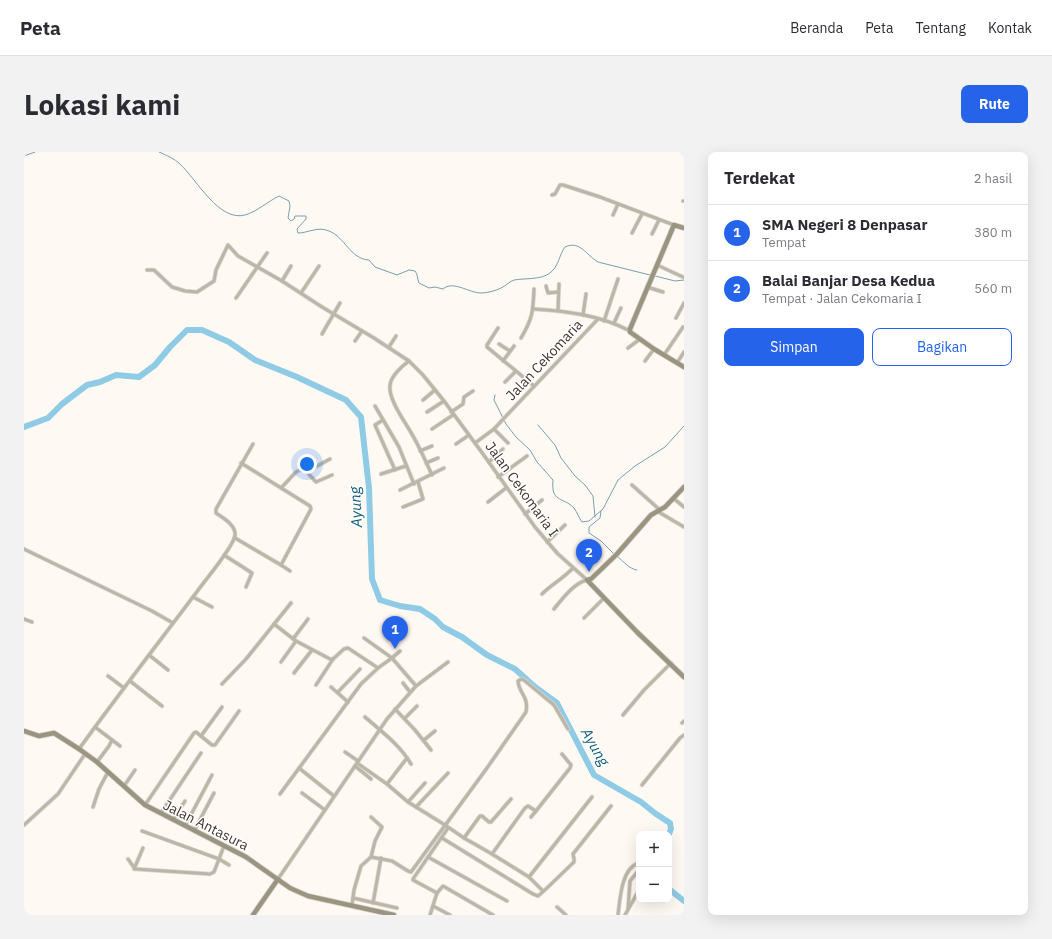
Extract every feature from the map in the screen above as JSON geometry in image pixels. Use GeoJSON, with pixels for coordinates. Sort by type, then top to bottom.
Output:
{"type":"FeatureCollection","features":[{"type":"Feature","properties":{"kind":"street"},"geometry":{"type":"LineString","coordinates":[[552,195],[555,194],[560,185],[563,185],[684,228]]}},
{"type":"Feature","properties":{"kind":"street"},"geometry":{"type":"LineString","coordinates":[[614,215],[618,204]]}},
{"type":"Feature","properties":{"kind":"street"},"geometry":{"type":"LineString","coordinates":[[632,233],[642,214]]}},
{"type":"Feature","properties":{"kind":"street"},"geometry":{"type":"LineString","coordinates":[[652,234],[659,220]]}},
{"type":"Feature","properties":{"kind":"street"},"geometry":{"type":"LineString","coordinates":[[630,331],[630,326],[674,225]]}},
{"type":"Feature","properties":{"kind":"street","name":"Jalan Cekomaria I"},"geometry":{"type":"LineString","coordinates":[[147,270],[154,270],[172,287],[185,291],[197,292],[214,281],[216,270],[228,245],[238,256],[282,281],[409,361],[444,401],[489,462],[506,488],[547,542],[587,580]]}},
{"type":"Feature","properties":{"kind":"street"},"geometry":{"type":"LineString","coordinates":[[236,298],[267,253]]}},
{"type":"Feature","properties":{"kind":"street"},"geometry":{"type":"LineString","coordinates":[[657,265],[683,277]]}},
{"type":"Feature","properties":{"kind":"street"},"geometry":{"type":"LineString","coordinates":[[282,281],[291,266]]}},
{"type":"Feature","properties":{"kind":"street"},"geometry":{"type":"LineString","coordinates":[[301,293],[319,266]]}},
{"type":"Feature","properties":{"kind":"street"},"geometry":{"type":"LineString","coordinates":[[604,321],[618,279]]}},
{"type":"Feature","properties":{"kind":"street"},"geometry":{"type":"LineString","coordinates":[[558,311],[559,284]]}},
{"type":"Feature","properties":{"kind":"street"},"geometry":{"type":"LineString","coordinates":[[546,286],[548,293],[558,292]]}},
{"type":"Feature","properties":{"kind":"street"},"geometry":{"type":"LineString","coordinates":[[647,287],[663,292]]}},
{"type":"Feature","properties":{"kind":"street"},"geometry":{"type":"LineString","coordinates":[[521,338],[530,323],[533,309],[534,289]]}},
{"type":"Feature","properties":{"kind":"street"},"geometry":{"type":"LineString","coordinates":[[583,315],[586,294]]}},
{"type":"Feature","properties":{"kind":"street"},"geometry":{"type":"LineString","coordinates":[[322,334],[340,303]]}},
{"type":"Feature","properties":{"kind":"street"},"geometry":{"type":"LineString","coordinates":[[676,318],[684,303]]}},
{"type":"Feature","properties":{"kind":"street"},"geometry":{"type":"LineString","coordinates":[[614,323],[621,308]]}},
{"type":"Feature","properties":{"kind":"street"},"geometry":{"type":"LineString","coordinates":[[533,309],[583,315],[614,323],[630,331],[654,349],[684,367]]}},
{"type":"Feature","properties":{"kind":"street","name":"Jalan Cekomaria"},"geometry":{"type":"LineString","coordinates":[[475,443],[500,423],[598,319]]}},
{"type":"Feature","properties":{"kind":"street"},"geometry":{"type":"LineString","coordinates":[[664,355],[683,327]]}},
{"type":"Feature","properties":{"kind":"street"},"geometry":{"type":"LineString","coordinates":[[498,328],[486,346],[534,386]]}},
{"type":"Feature","properties":{"kind":"street"},"geometry":{"type":"LineString","coordinates":[[355,341],[362,331]]}},
{"type":"Feature","properties":{"kind":"street"},"geometry":{"type":"LineString","coordinates":[[389,347],[396,336]]}},
{"type":"Feature","properties":{"kind":"street"},"geometry":{"type":"LineString","coordinates":[[628,348],[640,339]]}},
{"type":"Feature","properties":{"kind":"street"},"geometry":{"type":"LineString","coordinates":[[499,344],[510,351]]}},
{"type":"Feature","properties":{"kind":"street"},"geometry":{"type":"LineString","coordinates":[[503,361],[514,346]]}},
{"type":"Feature","properties":{"kind":"street"},"geometry":{"type":"LineString","coordinates":[[645,361],[654,349]]}},
{"type":"Feature","properties":{"kind":"street"},"geometry":{"type":"LineString","coordinates":[[677,363],[684,352]]}},
{"type":"Feature","properties":{"kind":"street"},"geometry":{"type":"LineString","coordinates":[[409,361],[391,380],[390,386],[396,406],[432,475]]}},
{"type":"Feature","properties":{"kind":"street"},"geometry":{"type":"LineString","coordinates":[[505,382],[516,371]]}},
{"type":"Feature","properties":{"kind":"street"},"geometry":{"type":"LineString","coordinates":[[423,400],[435,390]]}},
{"type":"Feature","properties":{"kind":"street"},"geometry":{"type":"LineString","coordinates":[[432,429],[463,404],[464,397],[472,391]]}},
{"type":"Feature","properties":{"kind":"street"},"geometry":{"type":"LineString","coordinates":[[427,412],[444,401]]}},
{"type":"Feature","properties":{"kind":"street"},"geometry":{"type":"LineString","coordinates":[[376,406],[399,447],[414,484]]}},
{"type":"Feature","properties":{"kind":"street"},"geometry":{"type":"LineString","coordinates":[[383,420],[375,425],[395,470]]}},
{"type":"Feature","properties":{"kind":"street"},"geometry":{"type":"LineString","coordinates":[[494,429],[508,443]]}},
{"type":"Feature","properties":{"kind":"street"},"geometry":{"type":"LineString","coordinates":[[456,444],[469,435]]}},
{"type":"Feature","properties":{"kind":"street"},"geometry":{"type":"LineString","coordinates":[[79,749],[224,555],[234,538],[235,531],[233,526],[216,513],[216,509],[253,444]]}},
{"type":"Feature","properties":{"kind":"street"},"geometry":{"type":"LineString","coordinates":[[420,451],[432,446]]}},
{"type":"Feature","properties":{"kind":"street"},"geometry":{"type":"LineString","coordinates":[[489,462],[503,449]]}},
{"type":"Feature","properties":{"kind":"street"},"geometry":{"type":"LineString","coordinates":[[498,477],[527,456]]}},
{"type":"Feature","properties":{"kind":"street"},"geometry":{"type":"LineString","coordinates":[[426,463],[438,458]]}},
{"type":"Feature","properties":{"kind":"street"},"geometry":{"type":"LineString","coordinates":[[281,488],[296,472],[300,470],[306,471],[330,459]]}},
{"type":"Feature","properties":{"kind":"street"},"geometry":{"type":"LineString","coordinates":[[241,463],[310,506],[311,509],[281,565]]}},
{"type":"Feature","properties":{"kind":"street"},"geometry":{"type":"LineString","coordinates":[[381,474],[406,466]]}},
{"type":"Feature","properties":{"kind":"street"},"geometry":{"type":"LineString","coordinates":[[400,490],[444,468]]}},
{"type":"Feature","properties":{"kind":"street"},"geometry":{"type":"LineString","coordinates":[[306,471],[316,482],[332,475]]}},
{"type":"Feature","properties":{"kind":"street"},"geometry":{"type":"LineString","coordinates":[[403,507],[423,499],[418,482]]}},
{"type":"Feature","properties":{"kind":"street"},"geometry":{"type":"LineString","coordinates":[[632,485],[658,510],[684,527]]}},
{"type":"Feature","properties":{"kind":"street"},"geometry":{"type":"LineString","coordinates":[[554,609],[580,583],[591,579],[615,556],[647,519],[658,510],[665,507],[684,487]]}},
{"type":"Feature","properties":{"kind":"street"},"geometry":{"type":"LineString","coordinates":[[488,502],[506,488]]}},
{"type":"Feature","properties":{"kind":"street"},"geometry":{"type":"LineString","coordinates":[[673,498],[684,507]]}},
{"type":"Feature","properties":{"kind":"street"},"geometry":{"type":"LineString","coordinates":[[525,514],[542,500]]}},
{"type":"Feature","properties":{"kind":"street"},"geometry":{"type":"LineString","coordinates":[[547,542],[565,525]]}},
{"type":"Feature","properties":{"kind":"street"},"geometry":{"type":"LineString","coordinates":[[234,538],[290,571]]}},
{"type":"Feature","properties":{"kind":"street"},"geometry":{"type":"LineString","coordinates":[[24,550],[152,611],[173,623]]}},
{"type":"Feature","properties":{"kind":"street"},"geometry":{"type":"LineString","coordinates":[[224,555],[252,574],[246,587]]}},
{"type":"Feature","properties":{"kind":"street"},"geometry":{"type":"LineString","coordinates":[[542,594],[574,568]]}},
{"type":"Feature","properties":{"kind":"street"},"geometry":{"type":"LineString","coordinates":[[587,580],[637,632],[684,676]]}},
{"type":"Feature","properties":{"kind":"street"},"geometry":{"type":"LineString","coordinates":[[193,597],[212,607]]}},
{"type":"Feature","properties":{"kind":"street"},"geometry":{"type":"LineString","coordinates":[[584,618],[604,598]]}},
{"type":"Feature","properties":{"kind":"street"},"geometry":{"type":"LineString","coordinates":[[222,684],[246,659],[291,603]]}},
{"type":"Feature","properties":{"kind":"street"},"geometry":{"type":"LineString","coordinates":[[24,619],[32,622]]}},
{"type":"Feature","properties":{"kind":"street"},"geometry":{"type":"LineString","coordinates":[[281,662],[308,619]]}},
{"type":"Feature","properties":{"kind":"street"},"geometry":{"type":"LineString","coordinates":[[274,624],[295,640],[312,650],[333,659]]}},
{"type":"Feature","properties":{"kind":"street"},"geometry":{"type":"LineString","coordinates":[[364,638],[392,658],[416,686]]}},
{"type":"Feature","properties":{"kind":"street"},"geometry":{"type":"LineString","coordinates":[[316,684],[333,659],[344,649],[348,648],[378,668]]}},
{"type":"Feature","properties":{"kind":"street"},"geometry":{"type":"LineString","coordinates":[[294,673],[312,650]]}},
{"type":"Feature","properties":{"kind":"street"},"geometry":{"type":"LineString","coordinates":[[280,794],[361,684],[378,668],[400,651]]}},
{"type":"Feature","properties":{"kind":"street"},"geometry":{"type":"LineString","coordinates":[[149,655],[168,670]]}},
{"type":"Feature","properties":{"kind":"street"},"geometry":{"type":"LineString","coordinates":[[253,915],[394,709],[416,686],[448,662]]}},
{"type":"Feature","properties":{"kind":"street"},"geometry":{"type":"LineString","coordinates":[[623,715],[644,690],[671,663]]}},
{"type":"Feature","properties":{"kind":"street"},"geometry":{"type":"LineString","coordinates":[[338,692],[360,669]]}},
{"type":"Feature","properties":{"kind":"street"},"geometry":{"type":"LineString","coordinates":[[108,676],[124,688]]}},
{"type":"Feature","properties":{"kind":"street"},"geometry":{"type":"LineString","coordinates":[[372,857],[392,861],[411,872],[447,826],[526,712],[527,701],[518,683],[521,679],[554,705],[568,729]]}},
{"type":"Feature","properties":{"kind":"street"},"geometry":{"type":"LineString","coordinates":[[130,681],[162,706]]}},
{"type":"Feature","properties":{"kind":"street"},"geometry":{"type":"LineString","coordinates":[[404,683],[410,692]]}},
{"type":"Feature","properties":{"kind":"street"},"geometry":{"type":"LineString","coordinates":[[331,686],[348,702]]}},
{"type":"Feature","properties":{"kind":"street"},"geometry":{"type":"LineString","coordinates":[[405,718],[417,706]]}},
{"type":"Feature","properties":{"kind":"street"},"geometry":{"type":"LineString","coordinates":[[201,736],[222,707]]}},
{"type":"Feature","properties":{"kind":"street"},"geometry":{"type":"LineString","coordinates":[[394,709],[405,718],[431,750]]}},
{"type":"Feature","properties":{"kind":"street"},"geometry":{"type":"LineString","coordinates":[[145,805],[165,778],[193,734],[196,732],[212,745],[215,745],[239,711]]}},
{"type":"Feature","properties":{"kind":"street"},"geometry":{"type":"LineString","coordinates":[[365,717],[380,729],[411,764]]}},
{"type":"Feature","properties":{"kind":"street"},"geometry":{"type":"LineString","coordinates":[[95,727],[120,746]]}},
{"type":"Feature","properties":{"kind":"street","name":"Jalan Antasura"},"geometry":{"type":"LineString","coordinates":[[24,731],[38,736],[54,733],[97,762],[145,805],[255,862],[290,888],[301,893],[394,915]]}},
{"type":"Feature","properties":{"kind":"street"},"geometry":{"type":"LineString","coordinates":[[424,740],[435,731]]}},
{"type":"Feature","properties":{"kind":"street"},"geometry":{"type":"LineString","coordinates":[[642,785],[684,735]]}},
{"type":"Feature","properties":{"kind":"street"},"geometry":{"type":"LineString","coordinates":[[97,762],[112,740]]}},
{"type":"Feature","properties":{"kind":"street"},"geometry":{"type":"LineString","coordinates":[[345,752],[371,779]]}},
{"type":"Feature","properties":{"kind":"street"},"geometry":{"type":"LineString","coordinates":[[161,813],[201,753]]}},
{"type":"Feature","properties":{"kind":"street"},"geometry":{"type":"LineString","coordinates":[[24,825],[58,794],[85,754]]}},
{"type":"Feature","properties":{"kind":"street"},"geometry":{"type":"LineString","coordinates":[[531,817],[570,768],[571,765],[562,754]]}},
{"type":"Feature","properties":{"kind":"street"},"geometry":{"type":"LineString","coordinates":[[387,784],[407,758]]}},
{"type":"Feature","properties":{"kind":"street"},"geometry":{"type":"LineString","coordinates":[[356,763],[387,784],[408,802],[529,877],[543,891]]}},
{"type":"Feature","properties":{"kind":"street"},"geometry":{"type":"LineString","coordinates":[[299,768],[334,796]]}},
{"type":"Feature","properties":{"kind":"street"},"geometry":{"type":"LineString","coordinates":[[124,786],[136,770]]}},
{"type":"Feature","properties":{"kind":"street"},"geometry":{"type":"LineString","coordinates":[[93,807],[99,789],[108,772]]}},
{"type":"Feature","properties":{"kind":"street"},"geometry":{"type":"LineString","coordinates":[[416,807],[448,773]]}},
{"type":"Feature","properties":{"kind":"street"},"geometry":{"type":"LineString","coordinates":[[185,826],[212,775]]}},
{"type":"Feature","properties":{"kind":"street"},"geometry":{"type":"LineString","coordinates":[[408,802],[425,782]]}},
{"type":"Feature","properties":{"kind":"street"},"geometry":{"type":"LineString","coordinates":[[194,831],[214,793]]}},
{"type":"Feature","properties":{"kind":"street"},"geometry":{"type":"LineString","coordinates":[[302,793],[325,810]]}},
{"type":"Feature","properties":{"kind":"street"},"geometry":{"type":"LineString","coordinates":[[529,877],[592,797]]}},
{"type":"Feature","properties":{"kind":"street"},"geometry":{"type":"LineString","coordinates":[[464,838],[480,816],[491,822],[511,799]]}},
{"type":"Feature","properties":{"kind":"street"},"geometry":{"type":"LineString","coordinates":[[173,820],[185,801]]}},
{"type":"Feature","properties":{"kind":"street"},"geometry":{"type":"LineString","coordinates":[[442,838],[538,896],[574,862],[573,854],[611,806]]}},
{"type":"Feature","properties":{"kind":"street"},"geometry":{"type":"LineString","coordinates":[[492,854],[526,807],[536,811]]}},
{"type":"Feature","properties":{"kind":"street"},"geometry":{"type":"LineString","coordinates":[[352,905],[354,890],[361,866],[372,857],[374,841],[382,827],[371,817]]}},
{"type":"Feature","properties":{"kind":"street"},"geometry":{"type":"LineString","coordinates":[[437,893],[413,880],[413,877],[442,838],[447,826]]}},
{"type":"Feature","properties":{"kind":"street"},"geometry":{"type":"LineString","coordinates":[[142,831],[219,859],[229,865]]}},
{"type":"Feature","properties":{"kind":"street"},"geometry":{"type":"LineString","coordinates":[[134,868],[210,874],[214,872],[224,846]]}},
{"type":"Feature","properties":{"kind":"street"},"geometry":{"type":"LineString","coordinates":[[134,868],[143,848]]}},
{"type":"Feature","properties":{"kind":"street"},"geometry":{"type":"LineString","coordinates":[[428,857],[507,901]]}},
{"type":"Feature","properties":{"kind":"street"},"geometry":{"type":"LineString","coordinates":[[373,903],[381,858]]}},
{"type":"Feature","properties":{"kind":"street"},"geometry":{"type":"LineString","coordinates":[[128,859],[134,868]]}},
{"type":"Feature","properties":{"kind":"street"},"geometry":{"type":"LineString","coordinates":[[618,915],[623,880],[632,866],[636,864]]}},
{"type":"Feature","properties":{"kind":"street"},"geometry":{"type":"LineString","coordinates":[[628,908],[630,881],[636,874]]}},
{"type":"Feature","properties":{"kind":"street"},"geometry":{"type":"LineString","coordinates":[[430,915],[437,893],[443,886],[493,915]]}},
{"type":"Feature","properties":{"kind":"street"},"geometry":{"type":"LineString","coordinates":[[625,915],[636,895]]}},
{"type":"Feature","properties":{"kind":"street"},"geometry":{"type":"LineString","coordinates":[[353,898],[397,908]]}},
{"type":"Feature","properties":{"kind":"street"},"geometry":{"type":"LineString","coordinates":[[433,906],[450,915]]}},
{"type":"Feature","properties":{"kind":"street"},"geometry":{"type":"LineString","coordinates":[[557,908],[566,915]]}},
{"type":"Feature","properties":{"kind":"waterway"},"geometry":{"type":"LineString","coordinates":[[24,156],[35,152]]}},
{"type":"Feature","properties":{"kind":"waterway"},"geometry":{"type":"LineString","coordinates":[[159,152],[180,164],[209,198],[226,212],[235,215],[245,215],[279,196],[289,201],[290,206],[288,218],[291,221],[295,216],[306,216],[306,219],[297,229],[298,233],[317,229],[329,231],[335,234],[357,256],[362,259],[369,260],[375,267],[397,275],[409,270],[415,271],[419,283],[429,288],[435,287],[443,289],[456,286],[483,293],[499,289],[514,280],[542,277],[553,270],[565,247],[570,245],[575,245],[583,249],[598,262],[650,275]]}},
{"type":"Feature","properties":{"kind":"waterway"},"geometry":{"type":"LineString","coordinates":[[655,276],[675,281],[684,280]]}},
{"type":"Feature","properties":{"kind":"waterway","name":"Ayung"},"geometry":{"type":"LineString","coordinates":[[24,427],[48,418],[62,404],[87,385],[100,382],[116,375],[139,377],[155,365],[187,330],[202,330],[229,342],[255,360],[297,377],[346,400],[361,417],[369,488],[372,579],[380,600],[400,606],[420,609],[435,619],[443,627],[462,637],[487,655],[515,669],[535,687],[557,703],[594,775],[641,802],[670,823],[670,831]]}},
{"type":"Feature","properties":{"kind":"waterway"},"geometry":{"type":"LineString","coordinates":[[495,395],[494,400],[506,424],[516,437],[530,450],[537,462],[553,480],[553,487],[556,496],[570,504],[582,522],[589,521],[603,509],[618,480],[635,466],[665,447],[684,426]]}},
{"type":"Feature","properties":{"kind":"waterway"},"geometry":{"type":"LineString","coordinates":[[538,425],[555,445],[561,458],[593,496],[595,517]]}},
{"type":"Feature","properties":{"kind":"waterway"},"geometry":{"type":"LineString","coordinates":[[601,511],[600,518],[589,527],[589,533],[601,541],[614,554]]}},
{"type":"Feature","properties":{"kind":"waterway"},"geometry":{"type":"LineString","coordinates":[[617,556],[629,566],[637,570]]}},
{"type":"Feature","properties":{"kind":"waterway","name":"Ayung"},"geometry":{"type":"LineString","coordinates":[[672,891],[684,901]]}},
{"type":"Feature","properties":{"kind":"place","name":"Balai Banjar Desa Kedua"},"geometry":{"type":"Point","coordinates":[589,572]}},
{"type":"Feature","properties":{"kind":"place","name":"SMA Negeri 8 Denpasar"},"geometry":{"type":"Point","coordinates":[395,649]}}]}
